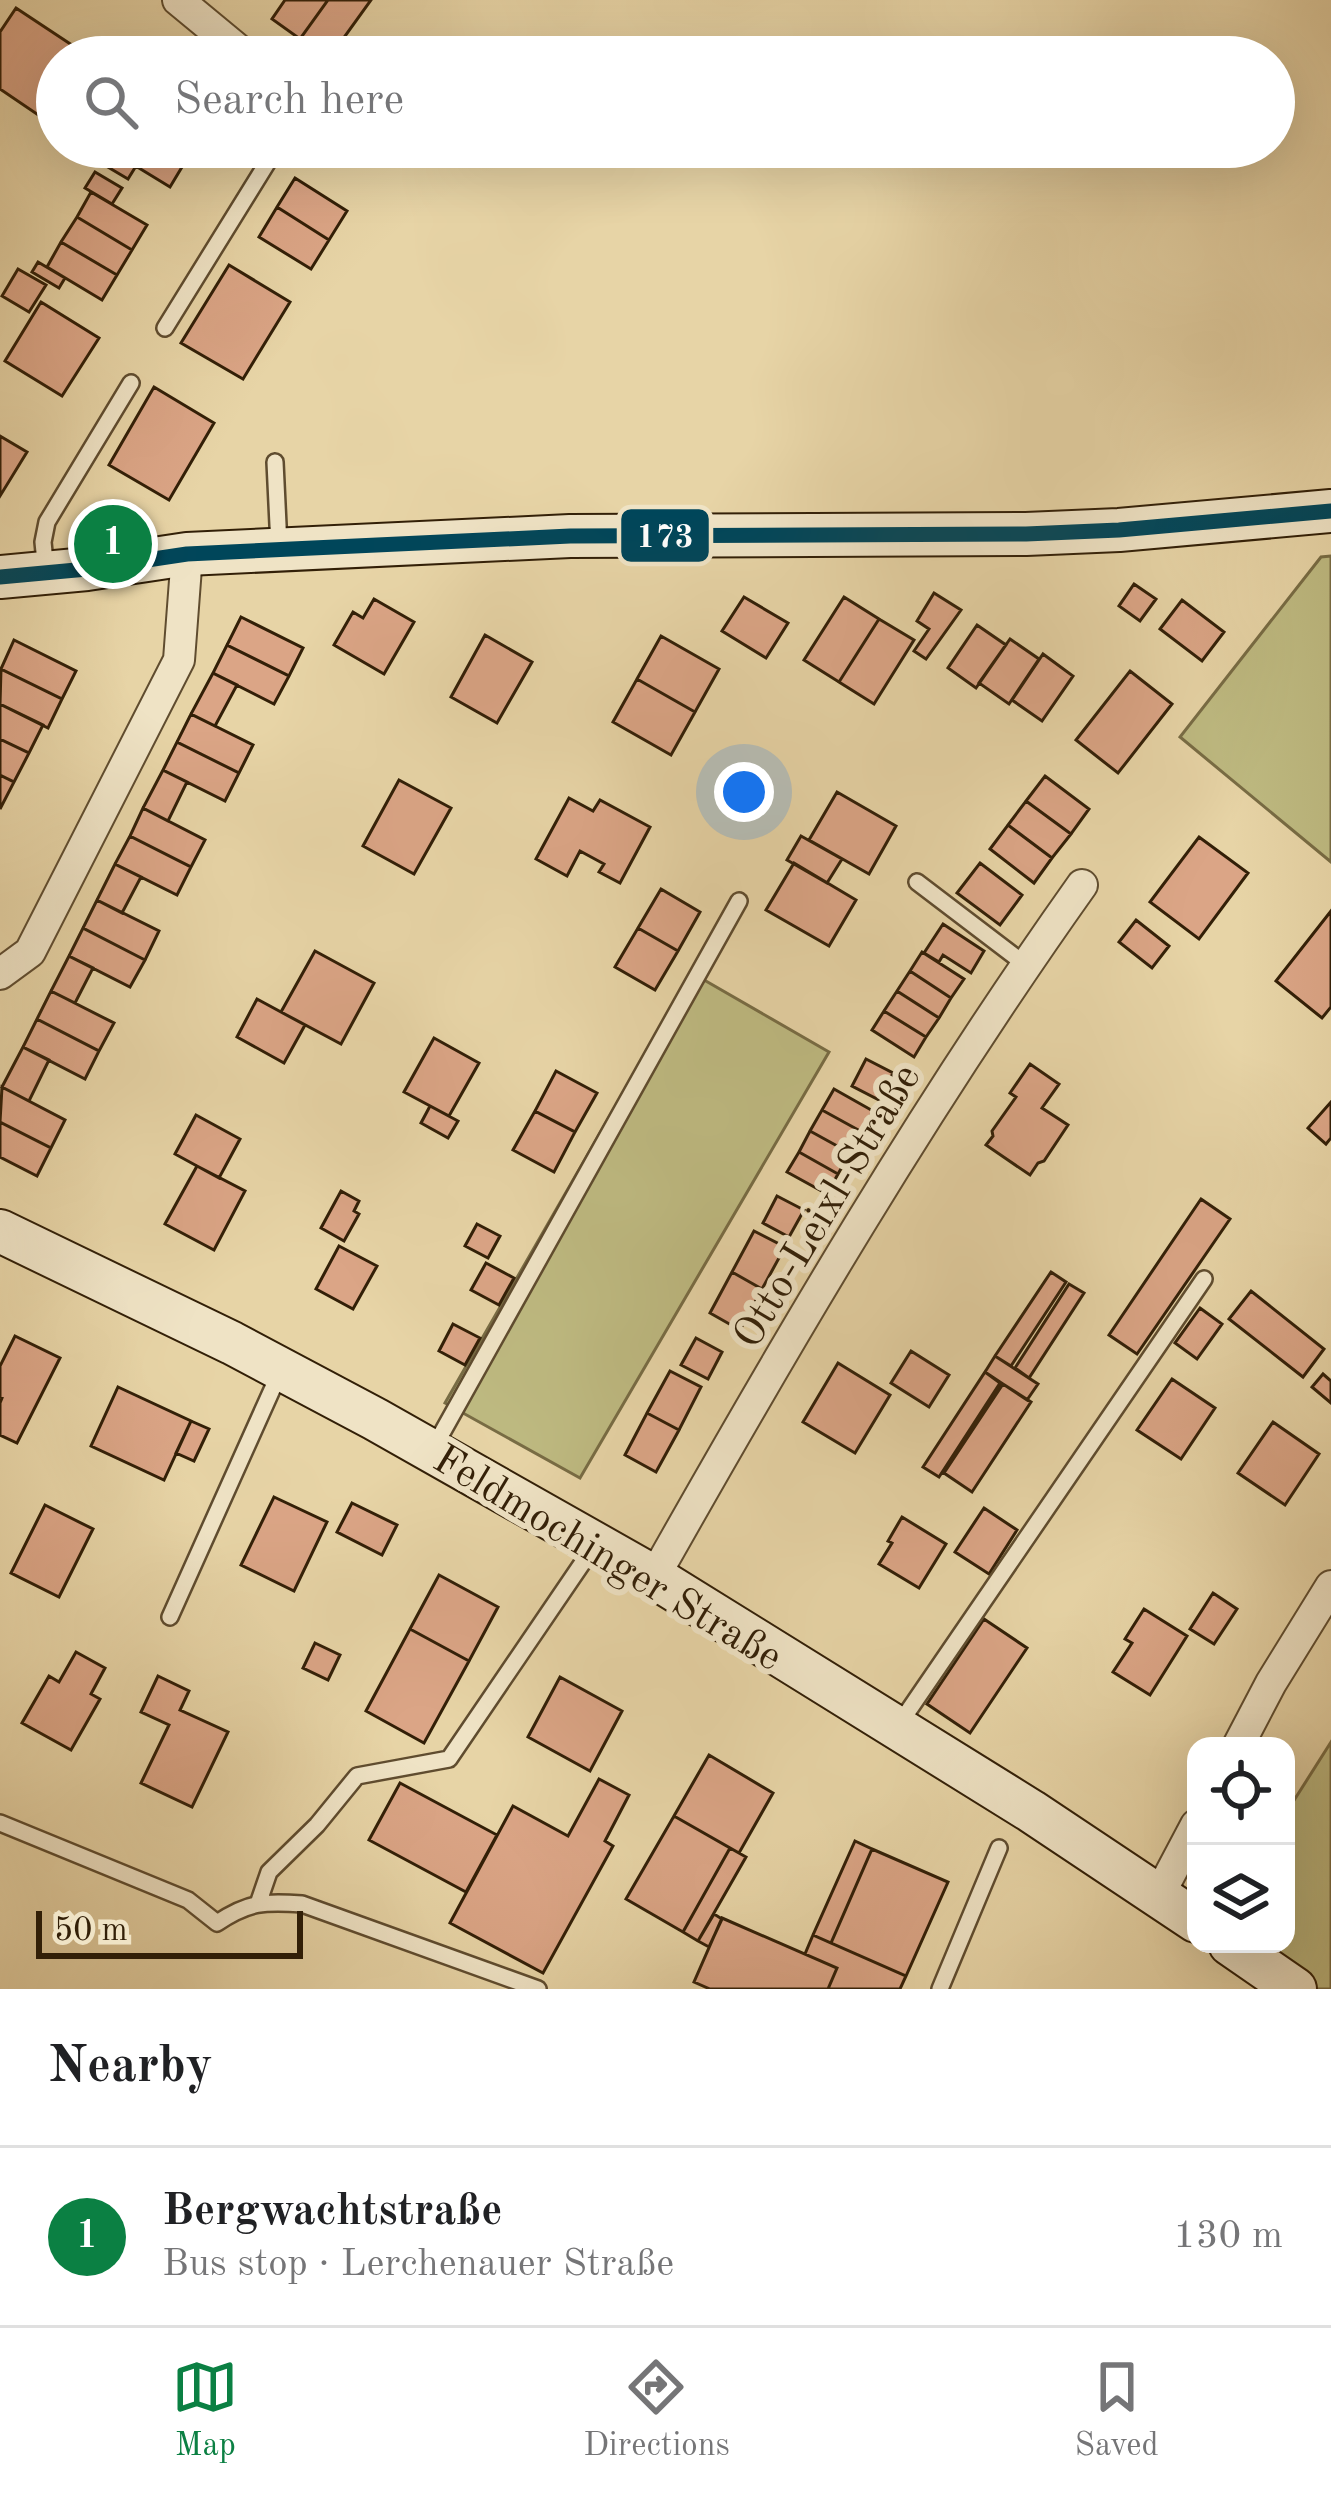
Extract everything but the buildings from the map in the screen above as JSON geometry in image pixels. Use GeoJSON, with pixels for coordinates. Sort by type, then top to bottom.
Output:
{"type":"FeatureCollection","features":[{"type":"Feature","properties":{"kind":"main road"},"geometry":{"type":"LineString","coordinates":[[0,577],[187,554],[280,549],[570,536],[1026,534],[1331,511]]}},
{"type":"Feature","properties":{"kind":"main road","name":"Feldmochinger Straße"},"geometry":{"type":"LineString","coordinates":[[0,1231],[282,1369],[654,1577],[1187,1914]]}},
{"type":"Feature","properties":{"kind":"main road"},"geometry":{"type":"LineString","coordinates":[[1243,1953],[1295,1989]]}},
{"type":"Feature","properties":{"kind":"street"},"geometry":{"type":"LineString","coordinates":[[178,0],[222,36]]}},
{"type":"Feature","properties":{"kind":"street"},"geometry":{"type":"LineString","coordinates":[[0,974],[30,952],[179,661],[187,554]]}},
{"type":"Feature","properties":{"kind":"street","name":"Otto-Leixl-Straße"},"geometry":{"type":"LineString","coordinates":[[654,1577],[945,1087],[1082,885]]}},
{"type":"Feature","properties":{"kind":"street"},"geometry":{"type":"LineString","coordinates":[[1243,1737],[1331,1586]]}},
{"type":"Feature","properties":{"kind":"street"},"geometry":{"type":"LineString","coordinates":[[1160,1895],[1187,1842]]}},
{"type":"Feature","properties":{"kind":"lane"},"geometry":{"type":"LineString","coordinates":[[165,328],[265,168]]}},
{"type":"Feature","properties":{"kind":"lane"},"geometry":{"type":"LineString","coordinates":[[46,572],[47,522],[130,383]]}},
{"type":"Feature","properties":{"kind":"lane"},"geometry":{"type":"LineString","coordinates":[[275,462],[280,549]]}},
{"type":"Feature","properties":{"kind":"lane"},"geometry":{"type":"LineString","coordinates":[[917,882],[1026,965]]}},
{"type":"Feature","properties":{"kind":"lane"},"geometry":{"type":"LineString","coordinates":[[432,1451],[739,901]]}},
{"type":"Feature","properties":{"kind":"lane"},"geometry":{"type":"LineString","coordinates":[[896,1728],[1204,1279]]}},
{"type":"Feature","properties":{"kind":"lane"},"geometry":{"type":"LineString","coordinates":[[170,1617],[282,1369]]}},
{"type":"Feature","properties":{"kind":"lane"},"geometry":{"type":"LineString","coordinates":[[258,1904],[269,1872],[317,1825],[357,1776],[449,1759],[596,1544]]}},
{"type":"Feature","properties":{"kind":"lane"},"geometry":{"type":"LineString","coordinates":[[0,1822],[188,1900],[217,1923],[242,1906],[272,1901],[302,1904],[532,1988]]}},
{"type":"Feature","properties":{"kind":"lane"},"geometry":{"type":"LineString","coordinates":[[940,1989],[999,1848]]}},
{"type":"Feature","properties":{"kind":"shaded area"},"geometry":{"type":"Polygon","coordinates":[[[1331,556],[1331,862],[1180,737],[1321,557],[1331,556]]]}},
{"type":"Feature","properties":{"kind":"shaded area"},"geometry":{"type":"Polygon","coordinates":[[[692,973],[829,1052],[580,1478],[445,1403],[692,973]]]}},
{"type":"Feature","properties":{"kind":"shaded area"},"geometry":{"type":"Polygon","coordinates":[[[1331,1742],[1331,1989],[1265,1989],[1220,1953],[1295,1953],[1295,1799],[1331,1742]]]}},
{"type":"Feature","properties":{"kind":"transit line","name":"173"},"geometry":{"type":"LineString","coordinates":[[0,577],[187,554],[570,536],[1026,534],[1331,511]]}},
{"type":"Feature","properties":{"kind":"place","name":"Bergwachtstraße"},"geometry":{"type":"Point","coordinates":[113,544]}}]}
